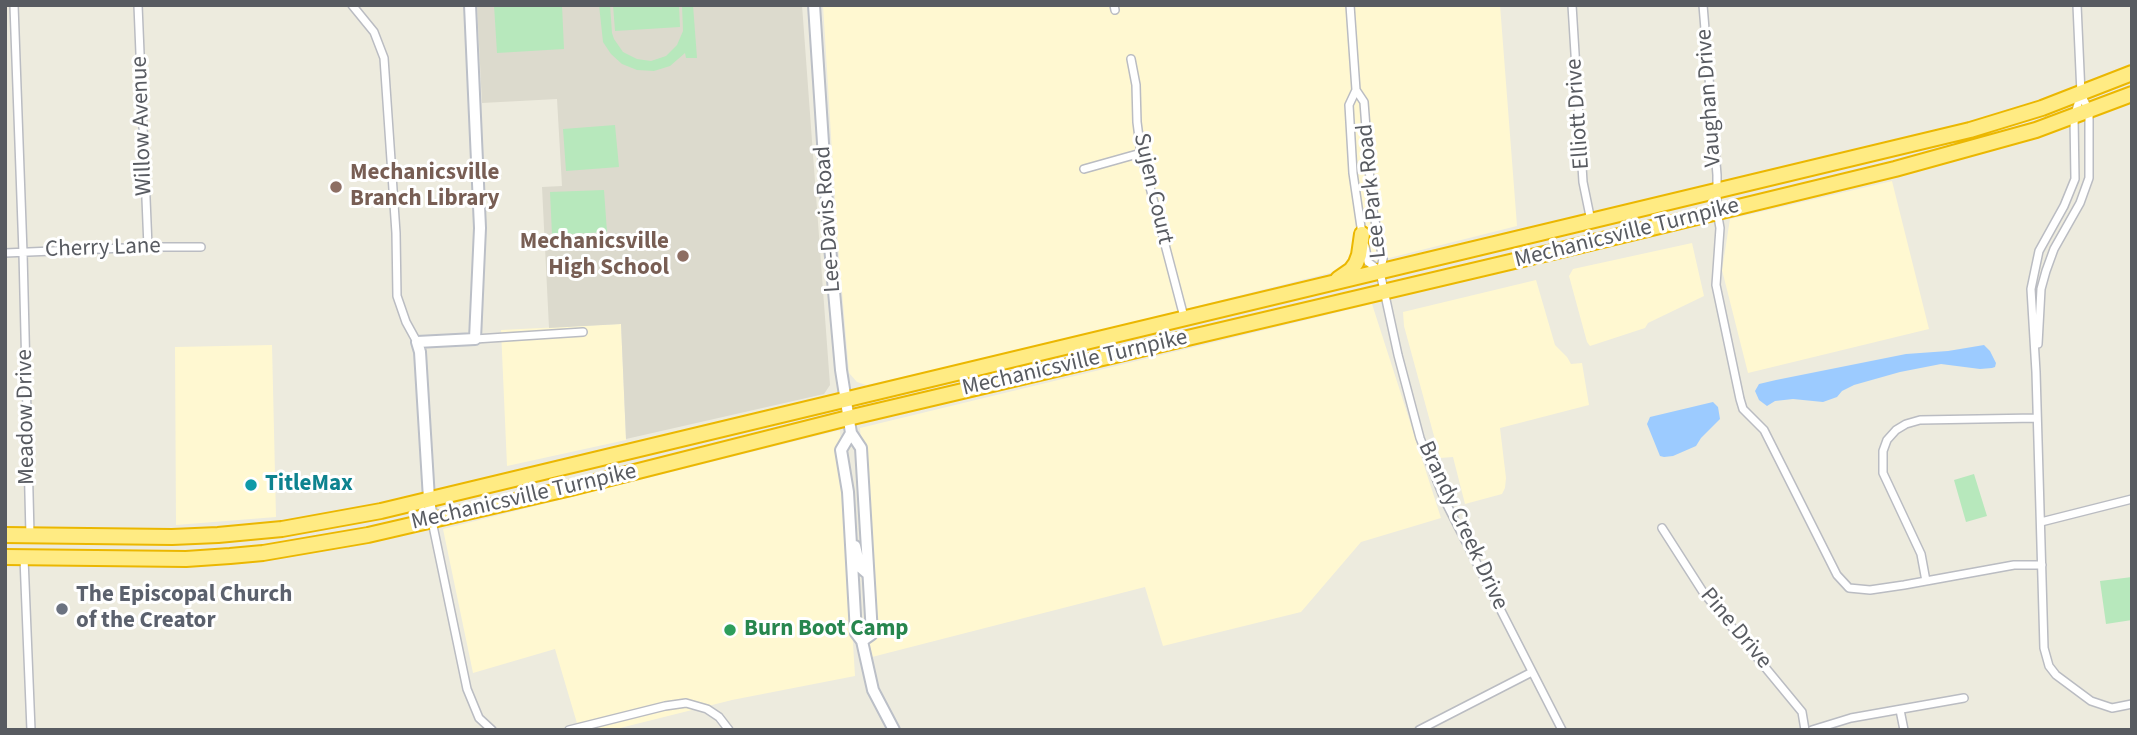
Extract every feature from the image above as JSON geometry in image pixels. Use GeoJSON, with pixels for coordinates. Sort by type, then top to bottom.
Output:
{"type":"FeatureCollection","features":[{"type":"Feature","properties":{"kind":"highway","name":"Mechanicsville Turnpike"},"geometry":{"type":"LineString","coordinates":[[5,535],[172,537],[254,532],[331,521],[1973,129],[2081,94],[2132,73]]}},
{"type":"Feature","properties":{"kind":"highway","name":"Mechanicsville Turnpike"},"geometry":{"type":"LineString","coordinates":[[5,557],[186,559],[252,554],[332,542],[432,521],[849,425],[1972,149],[2074,117],[2132,94]]}},
{"type":"Feature","properties":{"kind":"highway"},"geometry":{"type":"LineString","coordinates":[[1328,284],[1346,274],[1356,263],[1362,234]]}},
{"type":"Feature","properties":{"kind":"main road"},"geometry":{"type":"LineString","coordinates":[[432,521],[420,352],[417,342],[475,340],[480,228],[470,5]]}},
{"type":"Feature","properties":{"kind":"main road","name":"Lee-Davis Road"},"geometry":{"type":"LineString","coordinates":[[814,5],[829,235],[846,399],[849,425],[860,447],[872,634],[862,641]]}},
{"type":"Feature","properties":{"kind":"main road"},"geometry":{"type":"LineString","coordinates":[[421,378],[431,350],[444,341]]}},
{"type":"Feature","properties":{"kind":"main road","name":"Lee-Davis Road"},"geometry":{"type":"LineString","coordinates":[[849,425],[841,450],[848,492],[856,633],[862,641],[865,664],[873,690],[894,730]]}},
{"type":"Feature","properties":{"kind":"main road"},"geometry":{"type":"LineString","coordinates":[[849,526],[860,567],[868,574]]}},
{"type":"Feature","properties":{"kind":"street","name":"Meadow Drive"},"geometry":{"type":"LineString","coordinates":[[14,5],[30,536]]}},
{"type":"Feature","properties":{"kind":"street","name":"Willow Avenue"},"geometry":{"type":"LineString","coordinates":[[138,5],[148,247]]}},
{"type":"Feature","properties":{"kind":"street"},"geometry":{"type":"LineString","coordinates":[[352,5],[374,32],[384,58],[397,296],[406,322],[417,342]]}},
{"type":"Feature","properties":{"kind":"street","name":"Lee Park Road"},"geometry":{"type":"LineString","coordinates":[[1350,5],[1356,90],[1349,105],[1353,173],[1368,262],[1380,272],[1383,259],[1372,206],[1364,102],[1356,90]]}},
{"type":"Feature","properties":{"kind":"street","name":"Elliott Drive"},"geometry":{"type":"LineString","coordinates":[[1572,5],[1583,182],[1591,221]]}},
{"type":"Feature","properties":{"kind":"street","name":"Vaughan Drive"},"geometry":{"type":"LineString","coordinates":[[1703,5],[1720,228],[1716,285],[1743,409],[1764,430],[1840,579],[1849,588],[1858,590],[1926,581]]}},
{"type":"Feature","properties":{"kind":"street"},"geometry":{"type":"LineString","coordinates":[[2077,5],[2081,94],[2074,117],[2075,179],[2064,205],[2041,245],[2032,275],[2031,289],[2044,648],[2049,666],[2066,684],[2091,701],[2112,708],[2132,704]]}},
{"type":"Feature","properties":{"kind":"street","name":"Sujen Court"},"geometry":{"type":"LineString","coordinates":[[1131,59],[1142,153],[1184,317]]}},
{"type":"Feature","properties":{"kind":"street"},"geometry":{"type":"LineString","coordinates":[[2036,372],[2041,289],[2046,271],[2054,249],[2081,203],[2090,178],[2089,111],[2081,94]]}},
{"type":"Feature","properties":{"kind":"street"},"geometry":{"type":"LineString","coordinates":[[1084,169],[1142,153]]}},
{"type":"Feature","properties":{"kind":"street","name":"Cherry Lane"},"geometry":{"type":"LineString","coordinates":[[5,253],[201,247]]}},
{"type":"Feature","properties":{"kind":"street","name":"Brandy Creek Drive"},"geometry":{"type":"LineString","coordinates":[[1380,272],[1420,438],[1430,466],[1465,542],[1562,730]]}},
{"type":"Feature","properties":{"kind":"street"},"geometry":{"type":"LineString","coordinates":[[475,340],[583,332]]}},
{"type":"Feature","properties":{"kind":"street"},"geometry":{"type":"LineString","coordinates":[[2037,418],[1920,420],[1906,424],[1887,440],[1883,451],[1883,473],[1921,554],[1926,581],[2014,565],[2042,565]]}},
{"type":"Feature","properties":{"kind":"street"},"geometry":{"type":"LineString","coordinates":[[2041,523],[2132,499]]}},
{"type":"Feature","properties":{"kind":"street"},"geometry":{"type":"LineString","coordinates":[[432,521],[467,689],[480,718],[492,730]]}},
{"type":"Feature","properties":{"kind":"street","name":"Pine Drive"},"geometry":{"type":"LineString","coordinates":[[1662,528],[1703,592],[1797,705],[1804,716],[1805,730]]}},
{"type":"Feature","properties":{"kind":"street"},"geometry":{"type":"LineString","coordinates":[[24,558],[31,730]]}},
{"type":"Feature","properties":{"kind":"street"},"geometry":{"type":"LineString","coordinates":[[1419,730],[1532,672]]}},
{"type":"Feature","properties":{"kind":"street"},"geometry":{"type":"LineString","coordinates":[[1812,730],[1851,718],[1964,698]]}},
{"type":"Feature","properties":{"kind":"street"},"geometry":{"type":"LineString","coordinates":[[569,730],[686,703],[707,709],[719,717],[729,730]]}},
{"type":"Feature","properties":{"kind":"street"},"geometry":{"type":"LineString","coordinates":[[1900,710],[1904,730]]}},
{"type":"Feature","properties":{"kind":"shaded area","name":"Mechanicsville High School"},"geometry":{"type":"Polygon","coordinates":[[[477,5],[802,5],[830,385],[824,394],[626,439],[621,324],[549,328],[542,187],[562,186],[557,99],[482,103],[477,5]]]}},
{"type":"Feature","properties":{"kind":"shaded area"},"geometry":{"type":"Polygon","coordinates":[[[823,5],[1500,5],[1517,226],[1018,351],[866,385],[857,382],[849,373],[837,233],[823,5]]]}},
{"type":"Feature","properties":{"kind":"shaded area"},"geometry":{"type":"Polygon","coordinates":[[[1892,181],[1929,329],[1748,373],[1722,270],[1730,219],[1892,181]]]}},
{"type":"Feature","properties":{"kind":"shaded area"},"geometry":{"type":"Polygon","coordinates":[[[1692,243],[1704,296],[1648,323],[1645,328],[1590,346],[1569,276],[1573,269],[1692,243]]]}},
{"type":"Feature","properties":{"kind":"shaded area"},"geometry":{"type":"Polygon","coordinates":[[[1536,280],[1555,345],[1571,364],[1582,363],[1589,405],[1500,428],[1505,488],[1502,494],[1465,504],[1453,457],[1440,458],[1404,326],[1403,312],[1536,280]]]}},
{"type":"Feature","properties":{"kind":"shaded area"},"geometry":{"type":"Polygon","coordinates":[[[1372,304],[1441,518],[1361,542],[1301,612],[1163,646],[1145,587],[872,657],[865,618],[866,511],[860,428],[1372,304]]]}},
{"type":"Feature","properties":{"kind":"shaded area"},"geometry":{"type":"Polygon","coordinates":[[[621,324],[626,440],[507,466],[501,330],[621,324]]]}},
{"type":"Feature","properties":{"kind":"shaded area"},"geometry":{"type":"Polygon","coordinates":[[[272,345],[276,517],[176,525],[175,347],[272,345]]]}},
{"type":"Feature","properties":{"kind":"shaded area"},"geometry":{"type":"Polygon","coordinates":[[[840,430],[855,676],[732,700],[612,730],[579,730],[555,649],[473,673],[443,529],[840,430]]]}},
{"type":"Feature","properties":{"kind":"green space"},"geometry":{"type":"Polygon","coordinates":[[[494,5],[562,5],[564,49],[497,53],[494,5]]]}},
{"type":"Feature","properties":{"kind":"green space"},"geometry":{"type":"Polygon","coordinates":[[[599,5],[610,5],[612,33],[623,52],[637,59],[651,61],[666,56],[677,45],[683,31],[682,5],[693,5],[697,58],[686,58],[685,53],[670,66],[654,71],[637,70],[622,64],[603,42],[599,5]]]}},
{"type":"Feature","properties":{"kind":"green space"},"geometry":{"type":"Polygon","coordinates":[[[613,5],[679,5],[680,27],[615,31],[613,5]]]}},
{"type":"Feature","properties":{"kind":"green space"},"geometry":{"type":"Polygon","coordinates":[[[615,125],[619,167],[566,171],[563,129],[615,125]]]}},
{"type":"Feature","properties":{"kind":"green space"},"geometry":{"type":"Polygon","coordinates":[[[604,190],[607,232],[552,235],[550,192],[604,190]]]}},
{"type":"Feature","properties":{"kind":"green space"},"geometry":{"type":"Polygon","coordinates":[[[1974,474],[1987,516],[1966,522],[1954,480],[1974,474]]]}},
{"type":"Feature","properties":{"kind":"green space"},"geometry":{"type":"Polygon","coordinates":[[[2132,577],[2132,620],[2106,624],[2100,581],[2132,577]]]}},
{"type":"Feature","properties":{"kind":"water"},"geometry":{"type":"Polygon","coordinates":[[[1984,345],[1996,363],[1995,367],[1980,369],[1941,364],[1900,372],[1854,385],[1837,397],[1823,402],[1793,399],[1775,401],[1767,406],[1759,400],[1755,391],[1759,384],[1776,380],[1906,354],[1984,345]]]}},
{"type":"Feature","properties":{"kind":"water"},"geometry":{"type":"Polygon","coordinates":[[[1713,402],[1718,407],[1720,419],[1696,446],[1673,456],[1660,456],[1647,424],[1650,417],[1713,402]]]}},
{"type":"Feature","properties":{"kind":"place","name":"Mechanicsville Branch Library"},"geometry":{"type":"Point","coordinates":[336,187]}},
{"type":"Feature","properties":{"kind":"place","name":"Mechanicsville High School"},"geometry":{"type":"Point","coordinates":[683,256]}},
{"type":"Feature","properties":{"kind":"place","name":"TitleMax"},"geometry":{"type":"Point","coordinates":[251,485]}},
{"type":"Feature","properties":{"kind":"place","name":"The Episcopal Church of the Creator"},"geometry":{"type":"Point","coordinates":[62,609]}},
{"type":"Feature","properties":{"kind":"place","name":"Burn Boot Camp"},"geometry":{"type":"Point","coordinates":[730,630]}}]}
